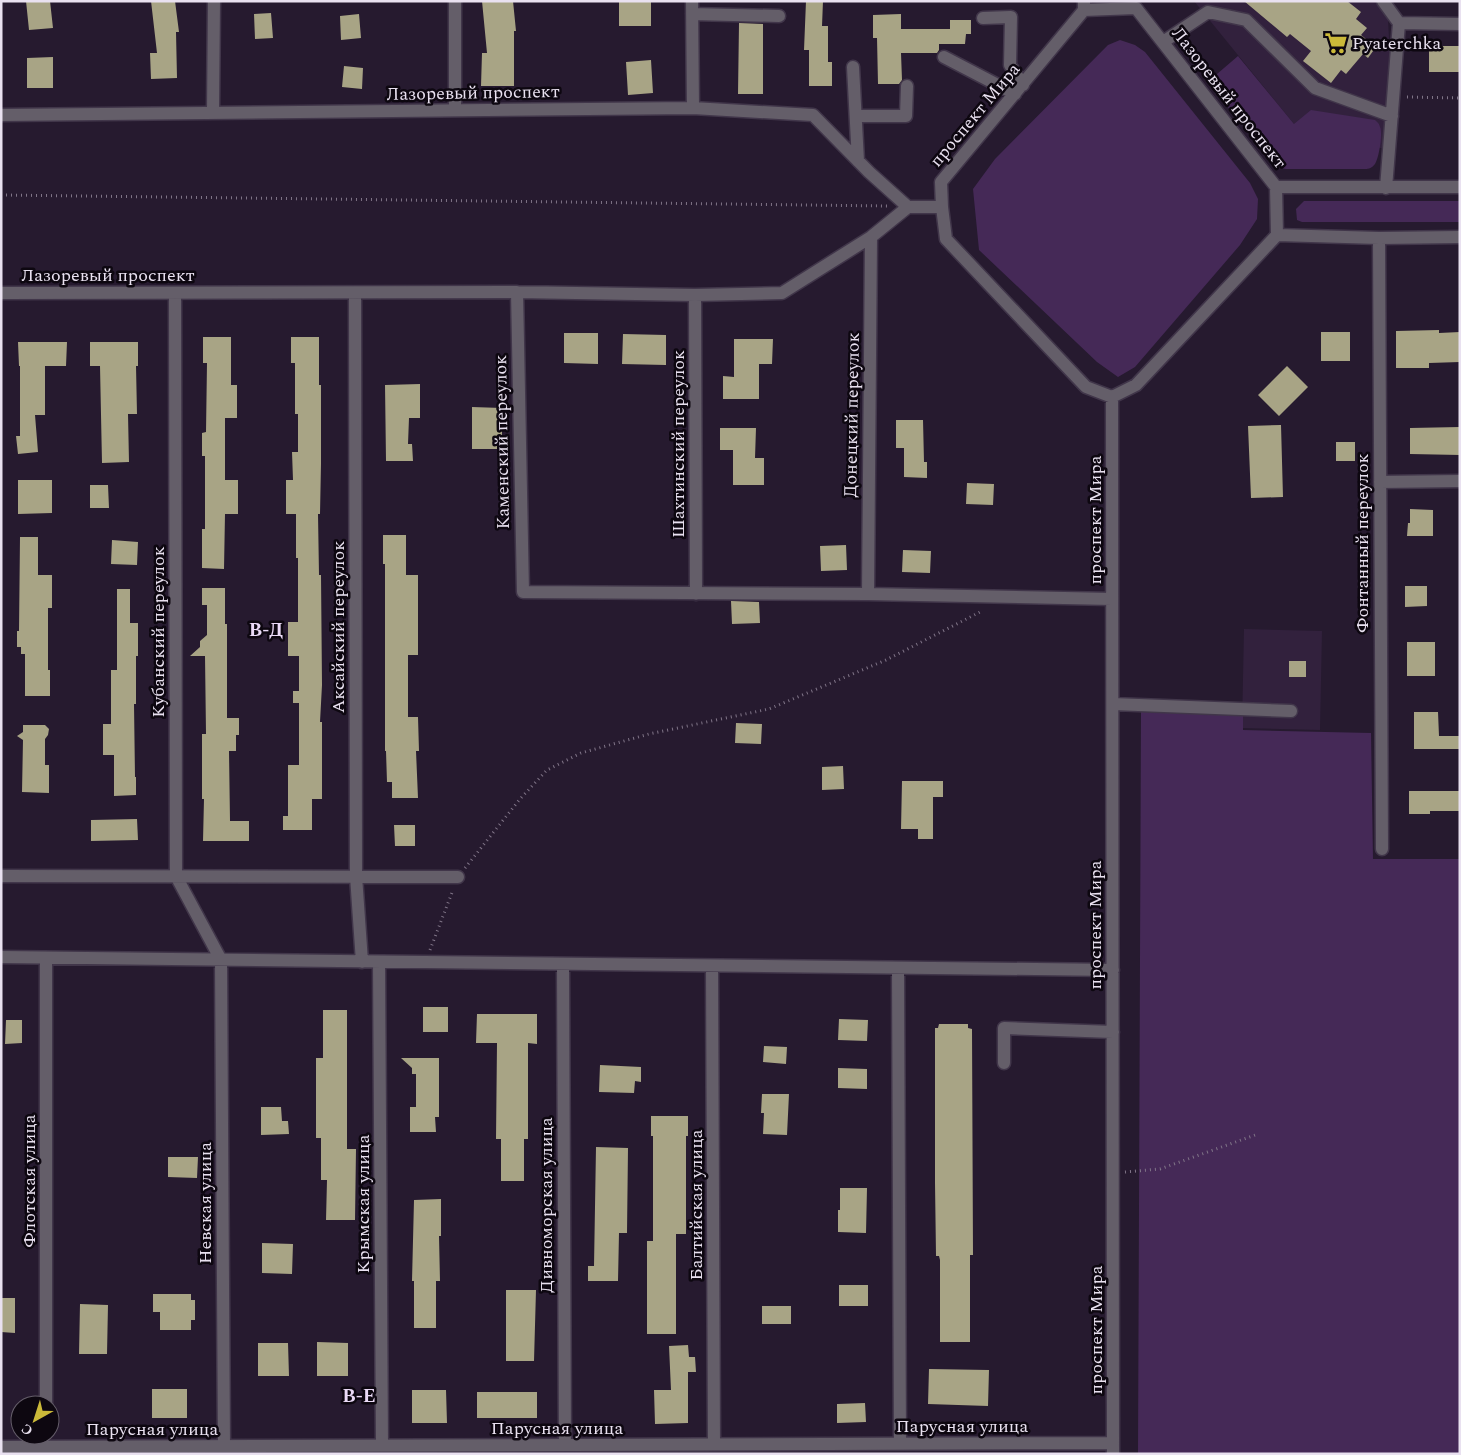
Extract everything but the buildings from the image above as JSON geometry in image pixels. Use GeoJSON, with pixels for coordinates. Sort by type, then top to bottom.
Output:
{"type":"FeatureCollection","features":[{"type":"Feature","properties":{"kind":"street"},"geometry":{"type":"LineString","coordinates":[[213,112],[214,1]]}},
{"type":"Feature","properties":{"kind":"street"},"geometry":{"type":"LineString","coordinates":[[455,1],[455,110]]}},
{"type":"Feature","properties":{"kind":"street"},"geometry":{"type":"LineString","coordinates":[[1383,1],[1399,23],[1386,188]]}},
{"type":"Feature","properties":{"kind":"street","name":"Лазоревый проспект"},"geometry":{"type":"LineString","coordinates":[[1136,5],[1162,42],[1276,187],[1277,235]]}},
{"type":"Feature","properties":{"kind":"street","name":"проспект Мира"},"geometry":{"type":"LineString","coordinates":[[1113,1448],[1112,397],[1086,387],[946,240],[941,182],[1019,89],[1084,6],[1136,5]]}},
{"type":"Feature","properties":{"kind":"street"},"geometry":{"type":"LineString","coordinates":[[693,108],[692,8],[779,16]]}},
{"type":"Feature","properties":{"kind":"street"},"geometry":{"type":"LineString","coordinates":[[1162,42],[1208,12],[1246,20],[1315,88],[1392,116]]}},
{"type":"Feature","properties":{"kind":"street"},"geometry":{"type":"LineString","coordinates":[[983,18],[1011,17],[1010,65],[1019,89]]}},
{"type":"Feature","properties":{"kind":"street"},"geometry":{"type":"LineString","coordinates":[[1399,23],[1460,24]]}},
{"type":"Feature","properties":{"kind":"street"},"geometry":{"type":"LineString","coordinates":[[944,57],[1019,89]]}},
{"type":"Feature","properties":{"kind":"street"},"geometry":{"type":"LineString","coordinates":[[853,67],[858,161]]}},
{"type":"Feature","properties":{"kind":"street"},"geometry":{"type":"LineString","coordinates":[[856,116],[906,116],[906,86]]}},
{"type":"Feature","properties":{"kind":"street","name":"Лазоревый проспект"},"geometry":{"type":"LineString","coordinates":[[1,115],[693,108],[813,115],[858,161],[908,207],[871,237],[782,293],[695,295],[516,292],[1,293]]}},
{"type":"Feature","properties":{"kind":"street"},"geometry":{"type":"LineString","coordinates":[[1454,187],[1460,176]]}},
{"type":"Feature","properties":{"kind":"street","name":"Лазоревый проспект"},"geometry":{"type":"LineString","coordinates":[[1276,187],[1454,187]]}},
{"type":"Feature","properties":{"kind":"street"},"geometry":{"type":"LineString","coordinates":[[908,207],[942,207]]}},
{"type":"Feature","properties":{"kind":"street"},"geometry":{"type":"LineString","coordinates":[[1112,397],[1136,385],[1277,235],[1379,238],[1460,237]]}},
{"type":"Feature","properties":{"kind":"street","name":"Донецкий переулок"},"geometry":{"type":"LineString","coordinates":[[868,594],[871,237]]}},
{"type":"Feature","properties":{"kind":"street","name":"Фонтанный переулок"},"geometry":{"type":"LineString","coordinates":[[1379,238],[1382,849]]}},
{"type":"Feature","properties":{"kind":"street","name":"Каменский переулок"},"geometry":{"type":"LineString","coordinates":[[516,292],[523,592],[696,594]]}},
{"type":"Feature","properties":{"kind":"street","name":"Кубанский переулок"},"geometry":{"type":"LineString","coordinates":[[175,293],[176,876],[221,960]]}},
{"type":"Feature","properties":{"kind":"street","name":"Аксайский переулок"},"geometry":{"type":"LineString","coordinates":[[355,293],[356,876],[362,962]]}},
{"type":"Feature","properties":{"kind":"street","name":"Шахтинский переулок"},"geometry":{"type":"LineString","coordinates":[[695,295],[696,594]]}},
{"type":"Feature","properties":{"kind":"street"},"geometry":{"type":"LineString","coordinates":[[1380,482],[1460,481]]}},
{"type":"Feature","properties":{"kind":"street"},"geometry":{"type":"LineString","coordinates":[[696,594],[868,594],[1112,599]]}},
{"type":"Feature","properties":{"kind":"street"},"geometry":{"type":"LineString","coordinates":[[1112,704],[1291,711]]}},
{"type":"Feature","properties":{"kind":"street"},"geometry":{"type":"LineString","coordinates":[[1,876],[458,877]]}},
{"type":"Feature","properties":{"kind":"street"},"geometry":{"type":"LineString","coordinates":[[1,957],[1113,970]]}},
{"type":"Feature","properties":{"kind":"street","name":"Флотская улица"},"geometry":{"type":"LineString","coordinates":[[46,958],[46,1395]]}},
{"type":"Feature","properties":{"kind":"street","name":"Невская улица"},"geometry":{"type":"LineString","coordinates":[[221,960],[224,1446]]}},
{"type":"Feature","properties":{"kind":"street","name":"Крымская улица"},"geometry":{"type":"LineString","coordinates":[[379,962],[382,1446]]}},
{"type":"Feature","properties":{"kind":"street","name":"Дивноморская улица"},"geometry":{"type":"LineString","coordinates":[[563,964],[565,1445]]}},
{"type":"Feature","properties":{"kind":"street","name":"Балтийская улица"},"geometry":{"type":"LineString","coordinates":[[712,966],[714,1444]]}},
{"type":"Feature","properties":{"kind":"street"},"geometry":{"type":"LineString","coordinates":[[898,968],[900,1444]]}},
{"type":"Feature","properties":{"kind":"street"},"geometry":{"type":"LineString","coordinates":[[1004,1063],[1004,1028],[1113,1032]]}},
{"type":"Feature","properties":{"kind":"street","name":"Парусная улица"},"geometry":{"type":"LineString","coordinates":[[1,1447],[46,1445],[179,1450],[224,1446],[337,1450],[382,1446],[492,1450],[565,1445],[651,1449],[714,1444],[816,1449],[900,1444],[1113,1448]]}},
{"type":"Feature","properties":{"kind":"path"},"geometry":{"type":"LineString","coordinates":[[1393,97],[1460,98]]}},
{"type":"Feature","properties":{"kind":"path"},"geometry":{"type":"LineString","coordinates":[[1,195],[908,207]]}},
{"type":"Feature","properties":{"kind":"path"},"geometry":{"type":"LineString","coordinates":[[425,962],[458,877],[520,799],[547,770],[581,753],[649,734],[769,709],[886,660],[983,610]]}},
{"type":"Feature","properties":{"kind":"path"},"geometry":{"type":"LineString","coordinates":[[1113,1174],[1160,1168],[1258,1134]]}},
{"type":"Feature","properties":{"kind":"shaded area"},"geometry":{"type":"Polygon","coordinates":[[[1194,1],[1387,1],[1395,150],[1359,145],[1294,124],[1194,1]]]}},
{"type":"Feature","properties":{"kind":"shaded area"},"geometry":{"type":"Polygon","coordinates":[[[1120,40],[1135,45],[1145,52],[1250,183],[1258,199],[1257,219],[1240,245],[1135,367],[1118,377],[1097,362],[979,250],[973,189],[995,159],[1108,45],[1120,40]]]}},
{"type":"Feature","properties":{"kind":"shaded area"},"geometry":{"type":"Polygon","coordinates":[[[1238,56],[1294,124],[1311,110],[1375,120],[1379,125],[1381,134],[1375,164],[1365,169],[1286,169],[1277,167],[1213,89],[1212,80],[1238,56]]]}},
{"type":"Feature","properties":{"kind":"shaded area"},"geometry":{"type":"Polygon","coordinates":[[[1304,201],[1460,201],[1460,222],[1302,222],[1297,220],[1296,209],[1304,201]]]}},
{"type":"Feature","properties":{"kind":"shaded area"},"geometry":{"type":"Polygon","coordinates":[[[1244,629],[1322,631],[1320,730],[1242,728],[1244,629]]]}},
{"type":"Feature","properties":{"kind":"shaded area"},"geometry":{"type":"Polygon","coordinates":[[[1141,712],[1243,715],[1243,730],[1371,733],[1373,859],[1460,859],[1460,1454],[1138,1454],[1141,712]]]}},
{"type":"Feature","properties":{"kind":"place","name":"Pyaterchka"},"geometry":{"type":"Point","coordinates":[1336,43]}},
{"type":"Feature","properties":{"kind":"district","name":"В-Д"},"geometry":{"type":"Point","coordinates":[266,630]}},
{"type":"Feature","properties":{"kind":"district","name":"В-Е"},"geometry":{"type":"Point","coordinates":[359,1396]}}]}
